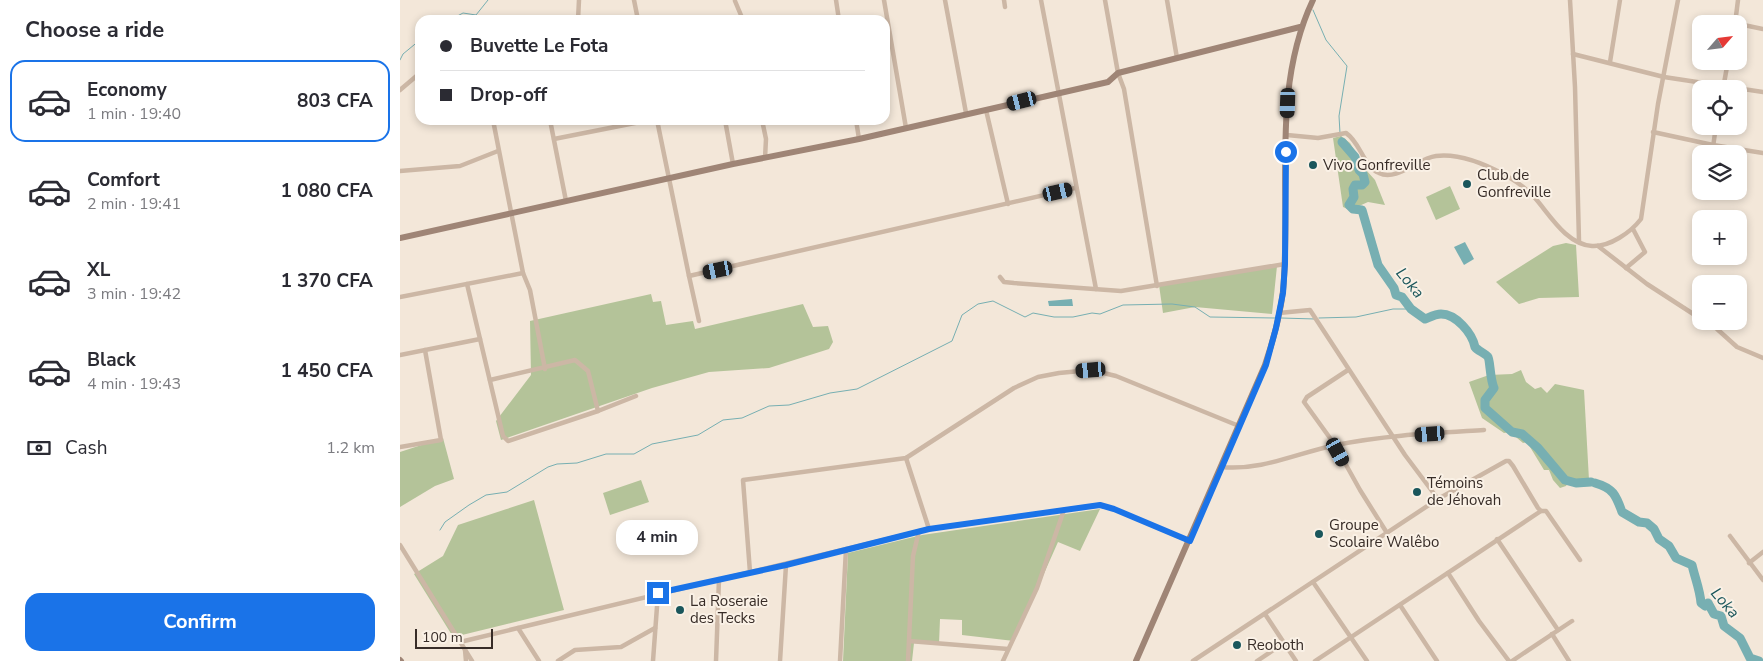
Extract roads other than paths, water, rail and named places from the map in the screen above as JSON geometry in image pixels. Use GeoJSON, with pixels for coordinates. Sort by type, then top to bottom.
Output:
{"type":"FeatureCollection","features":[{"type":"Feature","properties":{"kind":"street"},"geometry":{"type":"LineString","coordinates":[[578,15],[579,0]]}},
{"type":"Feature","properties":{"kind":"street"},"geometry":{"type":"LineString","coordinates":[[634,0],[637,15]]}},
{"type":"Feature","properties":{"kind":"street"},"geometry":{"type":"LineString","coordinates":[[836,0],[838,15]]}},
{"type":"Feature","properties":{"kind":"street"},"geometry":{"type":"LineString","coordinates":[[884,0],[887,15]]}},
{"type":"Feature","properties":{"kind":"street"},"geometry":{"type":"LineString","coordinates":[[945,0],[966,113]]}},
{"type":"Feature","properties":{"kind":"street"},"geometry":{"type":"LineString","coordinates":[[1004,0],[1005,7]]}},
{"type":"Feature","properties":{"kind":"street"},"geometry":{"type":"LineString","coordinates":[[1041,0],[1075,188],[1096,289]]}},
{"type":"Feature","properties":{"kind":"street"},"geometry":{"type":"LineString","coordinates":[[1105,0],[1118,73],[1124,89],[1157,286]]}},
{"type":"Feature","properties":{"kind":"street"},"geometry":{"type":"LineString","coordinates":[[1167,0],[1176,58]]}},
{"type":"Feature","properties":{"kind":"street"},"geometry":{"type":"LineString","coordinates":[[1136,661],[1266,365],[1279,313],[1285,264],[1289,86],[1300,27],[1312,0]]}},
{"type":"Feature","properties":{"kind":"street"},"geometry":{"type":"LineString","coordinates":[[1570,0],[1579,241]]}},
{"type":"Feature","properties":{"kind":"street"},"geometry":{"type":"LineString","coordinates":[[1610,62],[1620,0]]}},
{"type":"Feature","properties":{"kind":"street"},"geometry":{"type":"LineString","coordinates":[[1287,135],[1318,138],[1346,133],[1352,137],[1374,171],[1381,175],[1391,175],[1434,156],[1470,159],[1506,176],[1524,188],[1567,235],[1591,246],[1598,246],[1633,229],[1641,219],[1653,132],[1678,0]]}},
{"type":"Feature","properties":{"kind":"street"},"geometry":{"type":"LineString","coordinates":[[1737,15],[1738,0]]}},
{"type":"Feature","properties":{"kind":"street"},"geometry":{"type":"LineString","coordinates":[[734,1],[741,15]]}},
{"type":"Feature","properties":{"kind":"street"},"geometry":{"type":"LineString","coordinates":[[1748,26],[1763,29]]}},
{"type":"Feature","properties":{"kind":"street"},"geometry":{"type":"LineString","coordinates":[[400,238],[733,164],[859,139],[1108,82],[1118,73],[1300,27]]}},
{"type":"Feature","properties":{"kind":"street"},"geometry":{"type":"LineString","coordinates":[[890,35],[906,128]]}},
{"type":"Feature","properties":{"kind":"street"},"geometry":{"type":"LineString","coordinates":[[1573,54],[1664,77],[1692,82]]}},
{"type":"Feature","properties":{"kind":"street"},"geometry":{"type":"LineString","coordinates":[[400,90],[415,77]]}},
{"type":"Feature","properties":{"kind":"street"},"geometry":{"type":"LineString","coordinates":[[1747,90],[1763,92]]}},
{"type":"Feature","properties":{"kind":"street"},"geometry":{"type":"LineString","coordinates":[[986,110],[1008,204]]}},
{"type":"Feature","properties":{"kind":"street"},"geometry":{"type":"LineString","coordinates":[[494,125],[523,273],[530,290],[545,369]]}},
{"type":"Feature","properties":{"kind":"street"},"geometry":{"type":"LineString","coordinates":[[551,125],[566,201]]}},
{"type":"Feature","properties":{"kind":"street"},"geometry":{"type":"LineString","coordinates":[[554,140],[626,125]]}},
{"type":"Feature","properties":{"kind":"street"},"geometry":{"type":"LineString","coordinates":[[658,125],[699,321]]}},
{"type":"Feature","properties":{"kind":"street"},"geometry":{"type":"LineString","coordinates":[[726,125],[733,164]]}},
{"type":"Feature","properties":{"kind":"street"},"geometry":{"type":"LineString","coordinates":[[763,125],[766,139],[765,158]]}},
{"type":"Feature","properties":{"kind":"street"},"geometry":{"type":"LineString","coordinates":[[857,125],[859,139]]}},
{"type":"Feature","properties":{"kind":"street"},"geometry":{"type":"LineString","coordinates":[[1653,132],[1713,145],[1715,135]]}},
{"type":"Feature","properties":{"kind":"street"},"geometry":{"type":"LineString","coordinates":[[1747,150],[1763,153]]}},
{"type":"Feature","properties":{"kind":"street"},"geometry":{"type":"LineString","coordinates":[[400,171],[460,166],[498,151]]}},
{"type":"Feature","properties":{"kind":"street"},"geometry":{"type":"LineString","coordinates":[[689,276],[1075,188]]}},
{"type":"Feature","properties":{"kind":"street"},"geometry":{"type":"LineString","coordinates":[[1626,268],[1645,252],[1633,229]]}},
{"type":"Feature","properties":{"kind":"street"},"geometry":{"type":"LineString","coordinates":[[1598,246],[1626,268],[1692,313]]}},
{"type":"Feature","properties":{"kind":"street"},"geometry":{"type":"LineString","coordinates":[[1000,277],[1004,282],[1014,284],[1121,291],[1285,264]]}},
{"type":"Feature","properties":{"kind":"street"},"geometry":{"type":"LineString","coordinates":[[400,297],[523,273]]}},
{"type":"Feature","properties":{"kind":"street"},"geometry":{"type":"LineString","coordinates":[[467,284],[503,436],[508,441],[598,411],[636,396]]}},
{"type":"Feature","properties":{"kind":"street"},"geometry":{"type":"LineString","coordinates":[[1279,313],[1310,310],[1348,370],[1438,499]]}},
{"type":"Feature","properties":{"kind":"street"},"geometry":{"type":"LineString","coordinates":[[1718,330],[1737,347],[1763,358]]}},
{"type":"Feature","properties":{"kind":"street"},"geometry":{"type":"LineString","coordinates":[[400,355],[480,339]]}},
{"type":"Feature","properties":{"kind":"street"},"geometry":{"type":"LineString","coordinates":[[400,447],[442,440],[425,350]]}},
{"type":"Feature","properties":{"kind":"street"},"geometry":{"type":"LineString","coordinates":[[490,380],[545,369],[575,360],[588,372],[598,411]]}},
{"type":"Feature","properties":{"kind":"street"},"geometry":{"type":"LineString","coordinates":[[750,572],[743,480],[906,458],[1014,388],[1038,377],[1091,370],[1116,376],[1239,426]]}},
{"type":"Feature","properties":{"kind":"street"},"geometry":{"type":"LineString","coordinates":[[1348,370],[1306,396],[1304,402],[1335,445],[1360,490],[1387,532]]}},
{"type":"Feature","properties":{"kind":"street"},"geometry":{"type":"LineString","coordinates":[[1221,467],[1236,468],[1270,464],[1335,445],[1393,436],[1484,430]]}},
{"type":"Feature","properties":{"kind":"street"},"geometry":{"type":"LineString","coordinates":[[906,458],[929,529]]}},
{"type":"Feature","properties":{"kind":"street"},"geometry":{"type":"LineString","coordinates":[[1193,661],[1438,499],[1506,461],[1509,462],[1541,511]]}},
{"type":"Feature","properties":{"kind":"street"},"geometry":{"type":"LineString","coordinates":[[460,642],[658,593],[786,565],[919,531],[1100,505],[1190,541]]}},
{"type":"Feature","properties":{"kind":"street"},"geometry":{"type":"LineString","coordinates":[[1003,661],[1037,588],[1064,510]]}},
{"type":"Feature","properties":{"kind":"street"},"geometry":{"type":"LineString","coordinates":[[1316,661],[1541,511],[1546,511],[1580,560]]}},
{"type":"Feature","properties":{"kind":"street"},"geometry":{"type":"LineString","coordinates":[[908,661],[913,556],[919,531]]}},
{"type":"Feature","properties":{"kind":"street"},"geometry":{"type":"LineString","coordinates":[[1730,536],[1763,580]]}},
{"type":"Feature","properties":{"kind":"street"},"geometry":{"type":"LineString","coordinates":[[1497,539],[1558,630]]}},
{"type":"Feature","properties":{"kind":"street"},"geometry":{"type":"LineString","coordinates":[[400,545],[472,661]]}},
{"type":"Feature","properties":{"kind":"street"},"geometry":{"type":"LineString","coordinates":[[840,661],[846,549]]}},
{"type":"Feature","properties":{"kind":"street"},"geometry":{"type":"LineString","coordinates":[[1749,563],[1763,552]]}},
{"type":"Feature","properties":{"kind":"street"},"geometry":{"type":"LineString","coordinates":[[780,661],[786,565]]}},
{"type":"Feature","properties":{"kind":"street"},"geometry":{"type":"LineString","coordinates":[[1448,573],[1478,621],[1511,661],[1572,621]]}},
{"type":"Feature","properties":{"kind":"street"},"geometry":{"type":"LineString","coordinates":[[716,661],[719,580]]}},
{"type":"Feature","properties":{"kind":"street"},"geometry":{"type":"LineString","coordinates":[[1313,582],[1367,661]]}},
{"type":"Feature","properties":{"kind":"street"},"geometry":{"type":"LineString","coordinates":[[653,661],[658,593]]}},
{"type":"Feature","properties":{"kind":"street"},"geometry":{"type":"LineString","coordinates":[[1400,605],[1437,661]]}},
{"type":"Feature","properties":{"kind":"street"},"geometry":{"type":"LineString","coordinates":[[1265,614],[1296,661]]}},
{"type":"Feature","properties":{"kind":"street"},"geometry":{"type":"LineString","coordinates":[[518,628],[539,661]]}},
{"type":"Feature","properties":{"kind":"street"},"geometry":{"type":"LineString","coordinates":[[558,661],[575,650],[621,647],[655,628]]}},
{"type":"Feature","properties":{"kind":"street"},"geometry":{"type":"LineString","coordinates":[[1552,634],[1569,661]]}},
{"type":"Feature","properties":{"kind":"street"},"geometry":{"type":"LineString","coordinates":[[909,641],[1008,649]]}},
{"type":"Feature","properties":{"kind":"street"},"geometry":{"type":"LineString","coordinates":[[1257,661],[1284,643]]}},
{"type":"Feature","properties":{"kind":"street"},"geometry":{"type":"LineString","coordinates":[[464,648],[466,661]]}},
{"type":"Feature","properties":{"kind":"water"},"geometry":{"type":"Polygon","coordinates":[[[1465,242],[1474,259],[1464,265],[1454,247],[1465,242]]]}},
{"type":"Feature","properties":{"kind":"water"},"geometry":{"type":"Polygon","coordinates":[[[1072,299],[1073,306],[1049,306],[1048,301],[1072,299]]]}},
{"type":"Feature","properties":{"kind":"waterway"},"geometry":{"type":"LineString","coordinates":[[476,15],[488,0]]}},
{"type":"Feature","properties":{"kind":"waterway","name":"Loka"},"geometry":{"type":"LineString","coordinates":[[1313,10],[1326,40],[1347,66],[1339,116],[1340,133]]}},
{"type":"Feature","properties":{"kind":"waterway"},"geometry":{"type":"LineString","coordinates":[[459,15],[463,13],[476,15]]}},
{"type":"Feature","properties":{"kind":"waterway"},"geometry":{"type":"LineString","coordinates":[[400,60],[403,54],[415,44]]}},
{"type":"Feature","properties":{"kind":"waterway","name":"Loka"},"geometry":{"type":"LineString","coordinates":[[1341,137],[1342,142]]}},
{"type":"Feature","properties":{"kind":"waterway","name":"Loka"},"geometry":{"type":"LineString","coordinates":[[1342,142],[1355,157],[1365,182],[1362,185],[1355,185],[1353,189],[1354,197],[1349,205],[1353,209],[1362,210],[1378,265],[1394,288],[1396,295],[1402,297],[1411,309],[1425,319],[1441,314],[1458,321],[1471,336],[1475,347],[1489,359],[1494,388],[1485,400],[1485,408],[1512,432],[1522,434],[1538,448],[1565,480],[1576,483],[1591,482]]}},
{"type":"Feature","properties":{"kind":"waterway"},"geometry":{"type":"LineString","coordinates":[[440,530],[445,522],[486,495],[507,492],[548,467],[557,464],[577,463],[606,454],[634,454],[652,444],[698,435],[723,420],[742,418],[769,406],[789,405],[830,393],[857,389],[952,341],[962,315],[978,304],[993,301],[1025,317],[1033,313],[1054,317],[1073,317],[1092,313],[1100,314],[1123,305],[1172,304],[1195,307],[1210,317],[1275,318]]}},
{"type":"Feature","properties":{"kind":"waterway"},"geometry":{"type":"LineString","coordinates":[[1319,318],[1356,317],[1393,309],[1411,309]]}},
{"type":"Feature","properties":{"kind":"waterway"},"geometry":{"type":"LineString","coordinates":[[1281,318],[1315,319]]}},
{"type":"Feature","properties":{"kind":"waterway","name":"Loka"},"geometry":{"type":"LineString","coordinates":[[1595,483],[1606,487],[1613,493],[1622,512],[1639,522],[1647,523],[1654,529],[1659,539],[1669,546],[1676,558],[1692,565],[1701,603],[1705,606],[1708,603],[1714,614],[1721,616],[1724,626],[1740,638],[1750,658],[1759,661]]}},
{"type":"Feature","properties":{"kind":"place","name":"Vivo Gonfreville"},"geometry":{"type":"Point","coordinates":[1313,165]}},
{"type":"Feature","properties":{"kind":"place","name":"Club de Gonfreville"},"geometry":{"type":"Point","coordinates":[1467,184]}},
{"type":"Feature","properties":{"kind":"place","name":"Témoins de Jéhovah"},"geometry":{"type":"Point","coordinates":[1417,492]}},
{"type":"Feature","properties":{"kind":"place","name":"Groupe Scolaire Walêbo"},"geometry":{"type":"Point","coordinates":[1319,534]}},
{"type":"Feature","properties":{"kind":"place","name":"La Roseraie des Tecks"},"geometry":{"type":"Point","coordinates":[680,610]}},
{"type":"Feature","properties":{"kind":"place","name":"Reoboth"},"geometry":{"type":"Point","coordinates":[1237,645]}}]}
